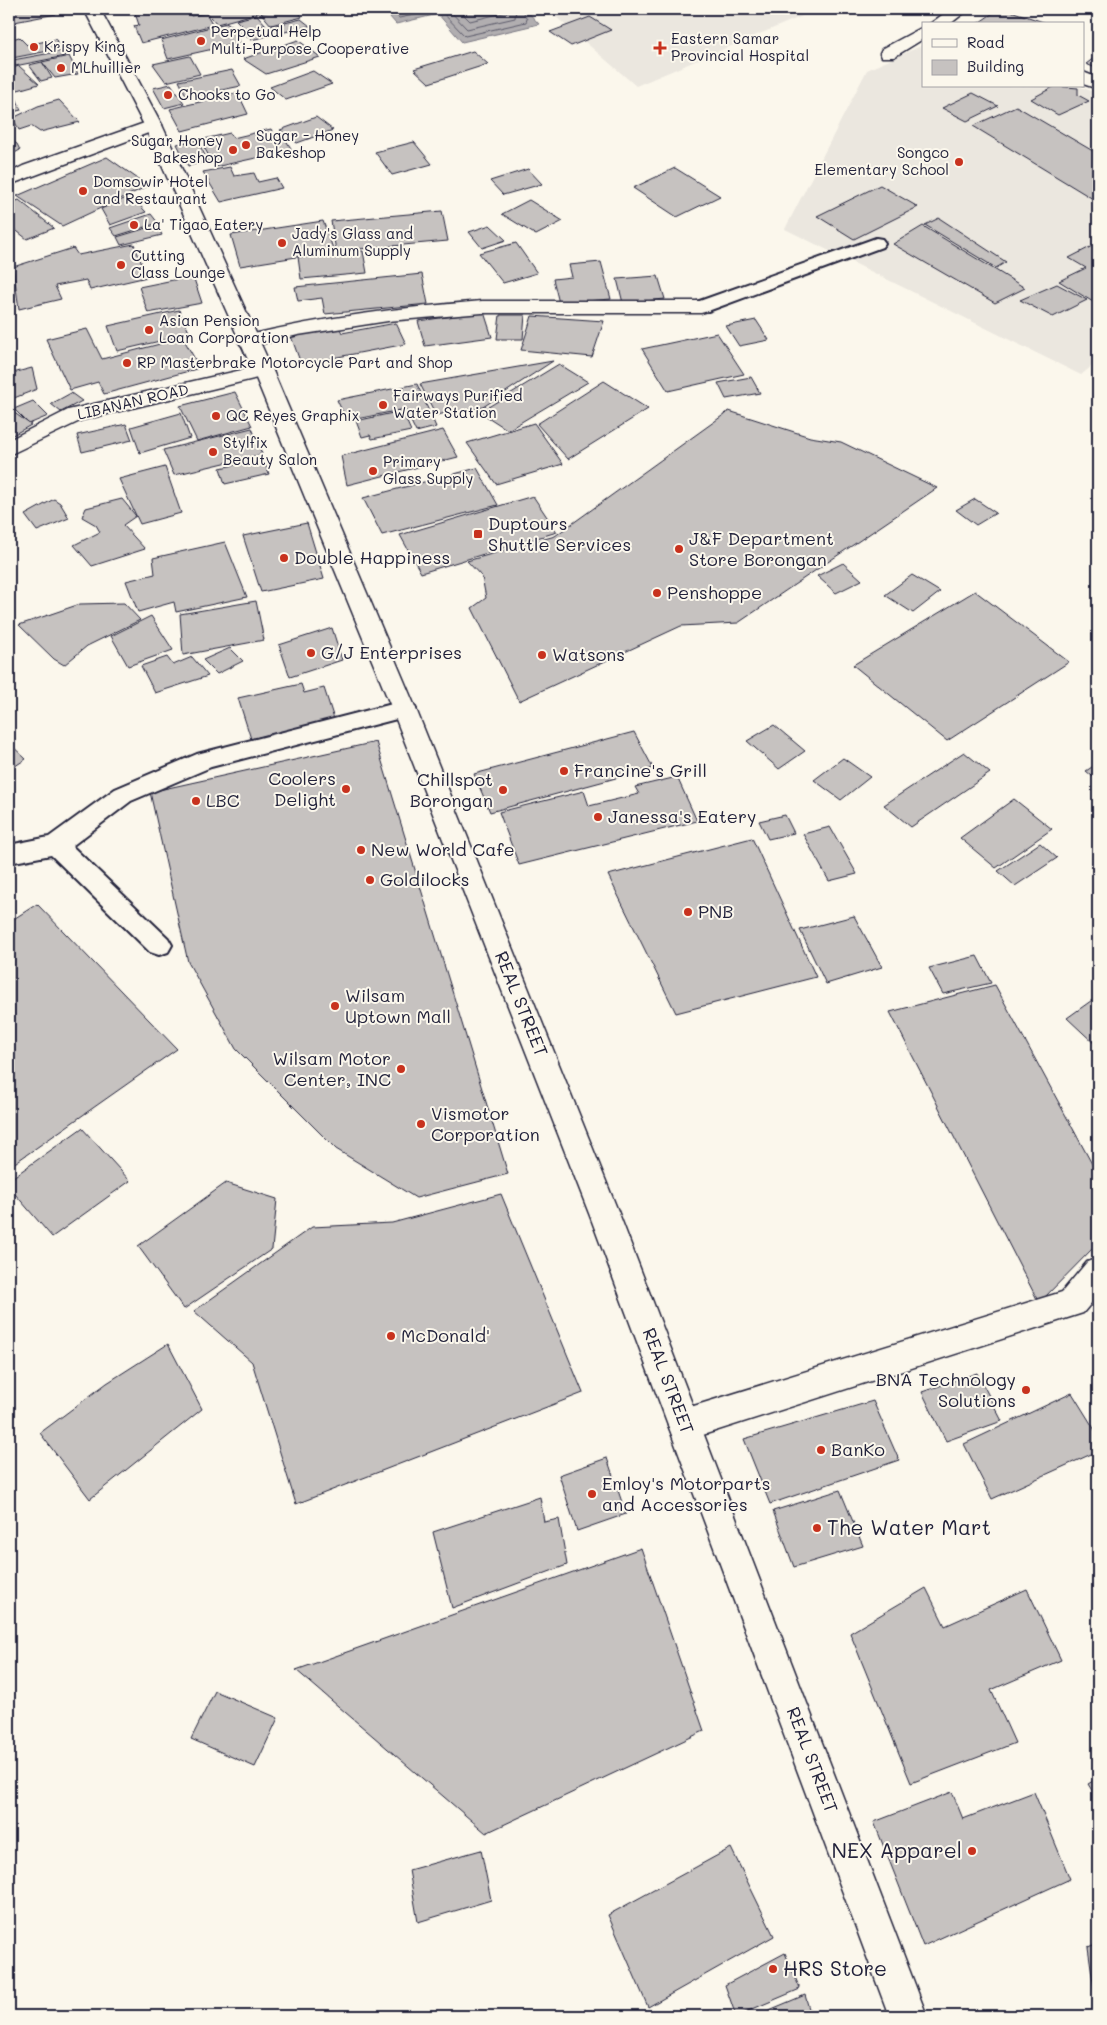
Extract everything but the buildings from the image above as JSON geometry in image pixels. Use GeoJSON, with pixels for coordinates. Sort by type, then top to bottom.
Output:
{"type":"FeatureCollection","features":[{"type":"Feature","properties":{"kind":"main road","name":"REAL STREET"},"geometry":{"type":"LineString","coordinates":[[92,9],[153,125],[263,371],[404,709],[605,1216],[908,2016]]}},
{"type":"Feature","properties":{"kind":"main road"},"geometry":{"type":"LineString","coordinates":[[946,22],[961,9]]}},
{"type":"Feature","properties":{"kind":"main road"},"geometry":{"type":"LineString","coordinates":[[888,54],[922,33]]}},
{"type":"Feature","properties":{"kind":"main road"},"geometry":{"type":"LineString","coordinates":[[1084,78],[1098,84]]}},
{"type":"Feature","properties":{"kind":"main road"},"geometry":{"type":"LineString","coordinates":[[9,180],[30,170],[153,125]]}},
{"type":"Feature","properties":{"kind":"main road"},"geometry":{"type":"LineString","coordinates":[[248,341],[298,329],[388,315],[482,307],[701,308]]}},
{"type":"Feature","properties":{"kind":"main road","name":"LIBANAN ROAD"},"geometry":{"type":"LineString","coordinates":[[9,448],[75,415],[263,371]]}},
{"type":"Feature","properties":{"kind":"main road"},"geometry":{"type":"LineString","coordinates":[[684,1425],[1072,1303],[1098,1272]]}},
{"type":"Feature","properties":{"kind":"lane"},"geometry":{"type":"LineString","coordinates":[[701,308],[876,243]]}},
{"type":"Feature","properties":{"kind":"lane"},"geometry":{"type":"LineString","coordinates":[[9,854],[56,845],[123,796],[206,760],[404,709]]}},
{"type":"Feature","properties":{"kind":"lane"},"geometry":{"type":"LineString","coordinates":[[56,845],[159,945]]}},
{"type":"Feature","properties":{"kind":"shaded area","name":"Eastern Samar Provincial Hospital"},"geometry":{"type":"Polygon","coordinates":[[[547,9],[819,9],[636,86],[547,9]]]}},
{"type":"Feature","properties":{"kind":"shaded area","name":"Songco Elementary School"},"geometry":{"type":"Polygon","coordinates":[[[922,45],[922,88],[1084,88],[1098,94],[1098,361],[1081,375],[785,229],[867,70],[922,45]]]}},
{"type":"Feature","properties":{"kind":"water"},"geometry":{"type":"Polygon","coordinates":[[[383,9],[525,9],[539,24],[462,42],[438,14],[396,24],[383,9]]]}},
{"type":"Feature","properties":{"kind":"place","name":"Perpetual Help Multi-Purpose Cooperative"},"geometry":{"type":"Point","coordinates":[201,41]}},
{"type":"Feature","properties":{"kind":"place","name":"Krispy King"},"geometry":{"type":"Point","coordinates":[34,47]}},
{"type":"Feature","properties":{"kind":"place","name":"Eastern Samar Provincial Hospital"},"geometry":{"type":"Point","coordinates":[660,48]}},
{"type":"Feature","properties":{"kind":"place","name":"MLhuillier"},"geometry":{"type":"Point","coordinates":[61,68]}},
{"type":"Feature","properties":{"kind":"place","name":"Chooks to Go"},"geometry":{"type":"Point","coordinates":[168,95]}},
{"type":"Feature","properties":{"kind":"place","name":"Sugar - Honey Bakeshop"},"geometry":{"type":"Point","coordinates":[246,145]}},
{"type":"Feature","properties":{"kind":"place","name":"Sugar Honey Bakeshop"},"geometry":{"type":"Point","coordinates":[233,150]}},
{"type":"Feature","properties":{"kind":"place","name":"Songco Elementary School"},"geometry":{"type":"Point","coordinates":[959,162]}},
{"type":"Feature","properties":{"kind":"place","name":"Domsowir Hotel and Restaurant"},"geometry":{"type":"Point","coordinates":[83,191]}},
{"type":"Feature","properties":{"kind":"place","name":"La' Tigao Eatery"},"geometry":{"type":"Point","coordinates":[134,225]}},
{"type":"Feature","properties":{"kind":"place","name":"Jady's Glass and Aluminum Supply"},"geometry":{"type":"Point","coordinates":[282,243]}},
{"type":"Feature","properties":{"kind":"place","name":"Cutting Class Lounge"},"geometry":{"type":"Point","coordinates":[121,265]}},
{"type":"Feature","properties":{"kind":"place","name":"Asian Pension Loan Corporation"},"geometry":{"type":"Point","coordinates":[149,330]}},
{"type":"Feature","properties":{"kind":"place","name":"RP Masterbrake Motorcycle Part and Shop"},"geometry":{"type":"Point","coordinates":[127,363]}},
{"type":"Feature","properties":{"kind":"place","name":"Fairways Purified Water Station"},"geometry":{"type":"Point","coordinates":[383,405]}},
{"type":"Feature","properties":{"kind":"place","name":"QC Reyes Graphix"},"geometry":{"type":"Point","coordinates":[216,416]}},
{"type":"Feature","properties":{"kind":"place","name":"Stylfix Beauty Salon"},"geometry":{"type":"Point","coordinates":[213,452]}},
{"type":"Feature","properties":{"kind":"place","name":"Primary Glass Supply"},"geometry":{"type":"Point","coordinates":[373,471]}},
{"type":"Feature","properties":{"kind":"place","name":"Duptours Shuttle Services"},"geometry":{"type":"Point","coordinates":[478,534]}},
{"type":"Feature","properties":{"kind":"place","name":"J&F Department Store Borongan"},"geometry":{"type":"Point","coordinates":[679,549]}},
{"type":"Feature","properties":{"kind":"place","name":"Double Happiness"},"geometry":{"type":"Point","coordinates":[284,558]}},
{"type":"Feature","properties":{"kind":"place","name":"Penshoppe"},"geometry":{"type":"Point","coordinates":[657,593]}},
{"type":"Feature","properties":{"kind":"place","name":"G/J Enterprises"},"geometry":{"type":"Point","coordinates":[311,653]}},
{"type":"Feature","properties":{"kind":"place","name":"Watsons"},"geometry":{"type":"Point","coordinates":[542,655]}},
{"type":"Feature","properties":{"kind":"place","name":"Francine's Grill"},"geometry":{"type":"Point","coordinates":[564,771]}},
{"type":"Feature","properties":{"kind":"place","name":"Coolers Delight"},"geometry":{"type":"Point","coordinates":[346,789]}},
{"type":"Feature","properties":{"kind":"place","name":"Chillspot Borongan"},"geometry":{"type":"Point","coordinates":[503,790]}},
{"type":"Feature","properties":{"kind":"place","name":"LBC"},"geometry":{"type":"Point","coordinates":[196,801]}},
{"type":"Feature","properties":{"kind":"place","name":"Janessa's Eatery"},"geometry":{"type":"Point","coordinates":[598,817]}},
{"type":"Feature","properties":{"kind":"place","name":"New World Cafe"},"geometry":{"type":"Point","coordinates":[361,850]}},
{"type":"Feature","properties":{"kind":"place","name":"Goldilocks"},"geometry":{"type":"Point","coordinates":[370,880]}},
{"type":"Feature","properties":{"kind":"place","name":"PNB"},"geometry":{"type":"Point","coordinates":[688,912]}},
{"type":"Feature","properties":{"kind":"place","name":"Wilsam Uptown Mall"},"geometry":{"type":"Point","coordinates":[335,1006]}},
{"type":"Feature","properties":{"kind":"place","name":"Wilsam Motor Center, INC"},"geometry":{"type":"Point","coordinates":[401,1069]}},
{"type":"Feature","properties":{"kind":"place","name":"Vismotor Corporation"},"geometry":{"type":"Point","coordinates":[421,1124]}},
{"type":"Feature","properties":{"kind":"place","name":"McDonald'"},"geometry":{"type":"Point","coordinates":[391,1336]}},
{"type":"Feature","properties":{"kind":"place","name":"BNA Technology Solutions"},"geometry":{"type":"Point","coordinates":[1026,1390]}},
{"type":"Feature","properties":{"kind":"place","name":"BanKo"},"geometry":{"type":"Point","coordinates":[821,1450]}},
{"type":"Feature","properties":{"kind":"place","name":"Emloy's Motorparts and Accessories"},"geometry":{"type":"Point","coordinates":[592,1494]}},
{"type":"Feature","properties":{"kind":"place","name":"The Water Mart"},"geometry":{"type":"Point","coordinates":[817,1528]}},
{"type":"Feature","properties":{"kind":"place","name":"NEX Apparel"},"geometry":{"type":"Point","coordinates":[972,1851]}},
{"type":"Feature","properties":{"kind":"place","name":"HRS Store"},"geometry":{"type":"Point","coordinates":[773,1969]}}]}
